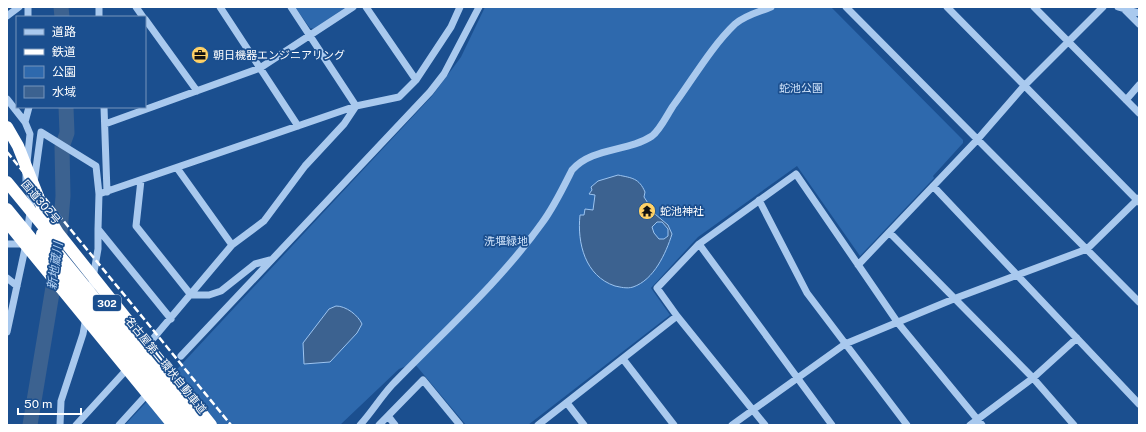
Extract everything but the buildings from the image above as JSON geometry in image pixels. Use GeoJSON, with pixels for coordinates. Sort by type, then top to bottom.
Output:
{"type":"FeatureCollection","features":[{"type":"Feature","properties":{"kind":"highway"},"geometry":{"type":"LineString","coordinates":[[7,127],[18,146],[43,209],[58,233],[211,425]]}},
{"type":"Feature","properties":{"kind":"highway","name":"国道302号"},"geometry":{"type":"LineString","coordinates":[[7,182],[206,425]]}},
{"type":"Feature","properties":{"kind":"highway","name":"名古屋第二環状自動車道"},"geometry":{"type":"LineString","coordinates":[[7,192],[198,425]]}},
{"type":"Feature","properties":{"kind":"highway"},"geometry":{"type":"LineString","coordinates":[[7,209],[184,425]]}},
{"type":"Feature","properties":{"kind":"highway","name":"302"},"geometry":{"type":"LineString","coordinates":[[7,222],[172,425]]}},
{"type":"Feature","properties":{"kind":"highway"},"geometry":{"type":"LineString","coordinates":[[7,228],[105,328]]}},
{"type":"Feature","properties":{"kind":"street"},"geometry":{"type":"LineString","coordinates":[[136,7],[143,16]]}},
{"type":"Feature","properties":{"kind":"street"},"geometry":{"type":"LineString","coordinates":[[220,7],[298,126]]}},
{"type":"Feature","properties":{"kind":"street"},"geometry":{"type":"LineString","coordinates":[[291,7],[356,106]]}},
{"type":"Feature","properties":{"kind":"street"},"geometry":{"type":"LineString","coordinates":[[105,124],[260,68],[311,36],[353,7]]}},
{"type":"Feature","properties":{"kind":"street"},"geometry":{"type":"LineString","coordinates":[[366,7],[416,80]]}},
{"type":"Feature","properties":{"kind":"street"},"geometry":{"type":"LineString","coordinates":[[181,356],[430,92],[444,74],[479,7]]}},
{"type":"Feature","properties":{"kind":"street"},"geometry":{"type":"LineString","coordinates":[[360,425],[371,413],[374,404],[487,290],[543,222],[572,170],[579,163],[588,158],[637,143],[653,135],[714,49],[736,24],[747,16],[771,7]]}},
{"type":"Feature","properties":{"kind":"street"},"geometry":{"type":"LineString","coordinates":[[846,7],[976,140],[1139,302]]}},
{"type":"Feature","properties":{"kind":"street"},"geometry":{"type":"LineString","coordinates":[[732,425],[846,344],[956,298],[1087,249],[1138,200],[947,7]]}},
{"type":"Feature","properties":{"kind":"street"},"geometry":{"type":"LineString","coordinates":[[1034,7],[1139,113]]}},
{"type":"Feature","properties":{"kind":"street"},"geometry":{"type":"LineString","coordinates":[[858,265],[890,233],[1024,86],[1103,7]]}},
{"type":"Feature","properties":{"kind":"street"},"geometry":{"type":"LineString","coordinates":[[7,16],[16,8]]}},
{"type":"Feature","properties":{"kind":"street"},"geometry":{"type":"LineString","coordinates":[[1121,8],[1139,13]]}},
{"type":"Feature","properties":{"kind":"street"},"geometry":{"type":"LineString","coordinates":[[1121,8],[1139,24]]}},
{"type":"Feature","properties":{"kind":"street"},"geometry":{"type":"LineString","coordinates":[[99,194],[356,106],[399,97],[416,80],[451,27],[457,9]]}},
{"type":"Feature","properties":{"kind":"street"},"geometry":{"type":"LineString","coordinates":[[146,21],[197,91]]}},
{"type":"Feature","properties":{"kind":"street"},"geometry":{"type":"LineString","coordinates":[[1126,100],[1139,85]]}},
{"type":"Feature","properties":{"kind":"street"},"geometry":{"type":"LineString","coordinates":[[7,99],[25,122],[30,134],[26,187],[32,198]]}},
{"type":"Feature","properties":{"kind":"street"},"geometry":{"type":"LineString","coordinates":[[76,425],[171,319],[232,245],[264,221],[305,166],[344,124],[356,106]]}},
{"type":"Feature","properties":{"kind":"street"},"geometry":{"type":"LineString","coordinates":[[25,122],[29,108]]}},
{"type":"Feature","properties":{"kind":"street"},"geometry":{"type":"LineString","coordinates":[[104,108],[107,192]]}},
{"type":"Feature","properties":{"kind":"street"},"geometry":{"type":"LineString","coordinates":[[7,332],[26,244],[41,132],[96,166],[99,194],[98,249],[83,334],[61,401],[60,425]]}},
{"type":"Feature","properties":{"kind":"street"},"geometry":{"type":"LineString","coordinates":[[177,168],[232,245]]}},
{"type":"Feature","properties":{"kind":"street"},"geometry":{"type":"LineString","coordinates":[[765,425],[754,409],[677,316],[657,288],[699,244],[796,174],[898,323],[979,422]]}},
{"type":"Feature","properties":{"kind":"street"},"geometry":{"type":"LineString","coordinates":[[141,180],[136,226],[191,294],[209,295],[221,291],[255,264],[272,259]]}},
{"type":"Feature","properties":{"kind":"street"},"geometry":{"type":"LineString","coordinates":[[933,186],[1139,404]]}},
{"type":"Feature","properties":{"kind":"street"},"geometry":{"type":"LineString","coordinates":[[759,200],[807,293],[907,425]]}},
{"type":"Feature","properties":{"kind":"street"},"geometry":{"type":"LineString","coordinates":[[98,230],[171,319]]}},
{"type":"Feature","properties":{"kind":"street"},"geometry":{"type":"LineString","coordinates":[[890,233],[956,298],[1033,378],[1074,425]]}},
{"type":"Feature","properties":{"kind":"street"},"geometry":{"type":"LineString","coordinates":[[7,244],[26,244]]}},
{"type":"Feature","properties":{"kind":"street"},"geometry":{"type":"LineString","coordinates":[[699,244],[832,425]]}},
{"type":"Feature","properties":{"kind":"street"},"geometry":{"type":"LineString","coordinates":[[7,278],[17,286]]}},
{"type":"Feature","properties":{"kind":"street"},"geometry":{"type":"LineString","coordinates":[[538,425],[677,316]]}},
{"type":"Feature","properties":{"kind":"street"},"geometry":{"type":"LineString","coordinates":[[970,425],[979,422],[1033,378],[1077,338]]}},
{"type":"Feature","properties":{"kind":"street"},"geometry":{"type":"LineString","coordinates":[[623,359],[674,425]]}},
{"type":"Feature","properties":{"kind":"street"},"geometry":{"type":"LineString","coordinates":[[379,425],[423,380],[460,425]]}},
{"type":"Feature","properties":{"kind":"street"},"geometry":{"type":"LineString","coordinates":[[120,425],[152,388]]}},
{"type":"Feature","properties":{"kind":"street"},"geometry":{"type":"LineString","coordinates":[[567,403],[584,425]]}},
{"type":"Feature","properties":{"kind":"street"},"geometry":{"type":"LineString","coordinates":[[388,416],[395,425]]}},
{"type":"Feature","properties":{"kind":"green space"},"geometry":{"type":"Polygon","coordinates":[[[295,7],[346,7],[314,29],[310,28],[295,7]]]}},
{"type":"Feature","properties":{"kind":"green space","name":"洗堰緑地"},"geometry":{"type":"Polygon","coordinates":[[[485,7],[831,7],[963,140],[963,143],[933,176],[934,178],[860,256],[797,166],[698,237],[651,288],[670,315],[528,425],[466,425],[414,363],[399,369],[340,425],[125,425],[432,96],[461,57],[485,7]]]}},
{"type":"Feature","properties":{"kind":"water"},"geometry":{"type":"Polygon","coordinates":[[[618,175],[638,181],[645,192],[644,197],[655,214],[668,225],[672,234],[663,257],[653,272],[647,278],[631,288],[615,286],[596,275],[585,257],[580,236],[580,215],[584,215],[585,209],[593,210],[595,195],[589,194],[592,190],[591,187],[598,181],[618,175]],[[657,222],[652,227],[654,233],[659,239],[664,239],[668,236],[668,229],[662,222],[657,222]]]}},
{"type":"Feature","properties":{"kind":"water"},"geometry":{"type":"Polygon","coordinates":[[[340,306],[351,312],[358,317],[362,324],[357,333],[330,362],[304,364],[303,343],[329,309],[340,306]]]}},
{"type":"Feature","properties":{"kind":"waterway","name":"新地蔵川"},"geometry":{"type":"LineString","coordinates":[[61,7],[62,16]]}},
{"type":"Feature","properties":{"kind":"waterway","name":"新地蔵川"},"geometry":{"type":"LineString","coordinates":[[59,245],[63,196],[62,147],[67,133],[66,108]]}},
{"type":"Feature","properties":{"kind":"waterway","name":"新地蔵川"},"geometry":{"type":"LineString","coordinates":[[30,425],[56,269]]}},
{"type":"Feature","properties":{"kind":"railway"},"geometry":{"type":"LineString","coordinates":[[7,152],[231,425]]}},
{"type":"Feature","properties":{"kind":"place","name":"朝日機器エンジニアリング"},"geometry":{"type":"Point","coordinates":[200,55]}},
{"type":"Feature","properties":{"kind":"place","name":"蛇池神社"},"geometry":{"type":"Point","coordinates":[647,211]}},
{"type":"Feature","properties":{"kind":"park label","name":"蛇池公園"},"geometry":{"type":"Point","coordinates":[801,88]}}]}
